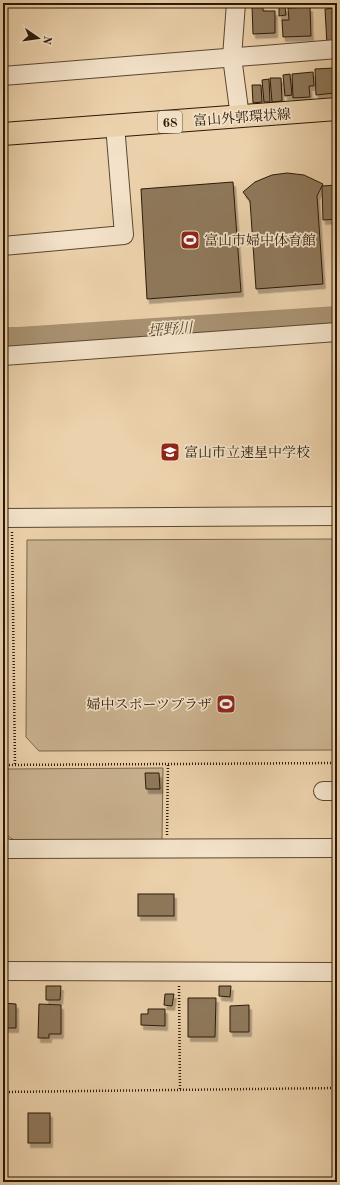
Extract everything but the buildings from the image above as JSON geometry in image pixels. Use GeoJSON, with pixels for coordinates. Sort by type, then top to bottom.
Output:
{"type":"FeatureCollection","features":[{"type":"Feature","properties":{"kind":"main road","name":"富山外郭環状線"},"geometry":{"type":"LineString","coordinates":[[3,134],[337,109]]}},
{"type":"Feature","properties":{"kind":"street"},"geometry":{"type":"LineString","coordinates":[[236,3],[232,57],[240,117]]}},
{"type":"Feature","properties":{"kind":"street"},"geometry":{"type":"LineString","coordinates":[[3,76],[337,49]]}},
{"type":"Feature","properties":{"kind":"street"},"geometry":{"type":"LineString","coordinates":[[3,246],[124,235],[115,125]]}},
{"type":"Feature","properties":{"kind":"street"},"geometry":{"type":"LineString","coordinates":[[3,356],[337,332]]}},
{"type":"Feature","properties":{"kind":"street"},"geometry":{"type":"LineString","coordinates":[[8,525],[337,516]]}},
{"type":"Feature","properties":{"kind":"street"},"geometry":{"type":"LineString","coordinates":[[3,846],[6,849],[337,848]]}},
{"type":"Feature","properties":{"kind":"street"},"geometry":{"type":"LineString","coordinates":[[3,971],[337,972]]}},
{"type":"Feature","properties":{"kind":"path"},"geometry":{"type":"LineString","coordinates":[[8,525],[15,764]]}},
{"type":"Feature","properties":{"kind":"path"},"geometry":{"type":"LineString","coordinates":[[167,849],[168,763]]}},
{"type":"Feature","properties":{"kind":"path"},"geometry":{"type":"LineString","coordinates":[[3,765],[337,763]]}},
{"type":"Feature","properties":{"kind":"path"},"geometry":{"type":"LineString","coordinates":[[178,972],[180,1090]]}},
{"type":"Feature","properties":{"kind":"path"},"geometry":{"type":"LineString","coordinates":[[3,1092],[337,1088]]}},
{"type":"Feature","properties":{"kind":"shaded area"},"geometry":{"type":"Polygon","coordinates":[[[337,539],[337,750],[39,751],[26,737],[27,540],[337,539]]]}},
{"type":"Feature","properties":{"kind":"shaded area"},"geometry":{"type":"Polygon","coordinates":[[[163,768],[162,840],[15,841],[4,833],[5,769],[163,768]]]}},
{"type":"Feature","properties":{"kind":"waterway","name":"坪野川"},"geometry":{"type":"LineString","coordinates":[[3,339],[337,318]]}},
{"type":"Feature","properties":{"kind":"place","name":"富山市婦中体育館"},"geometry":{"type":"Point","coordinates":[190,240]}},
{"type":"Feature","properties":{"kind":"place","name":"富山市立速星中学校"},"geometry":{"type":"Point","coordinates":[170,452]}},
{"type":"Feature","properties":{"kind":"place","name":"婦中スポーツプラザ"},"geometry":{"type":"Point","coordinates":[226,704]}}]}
